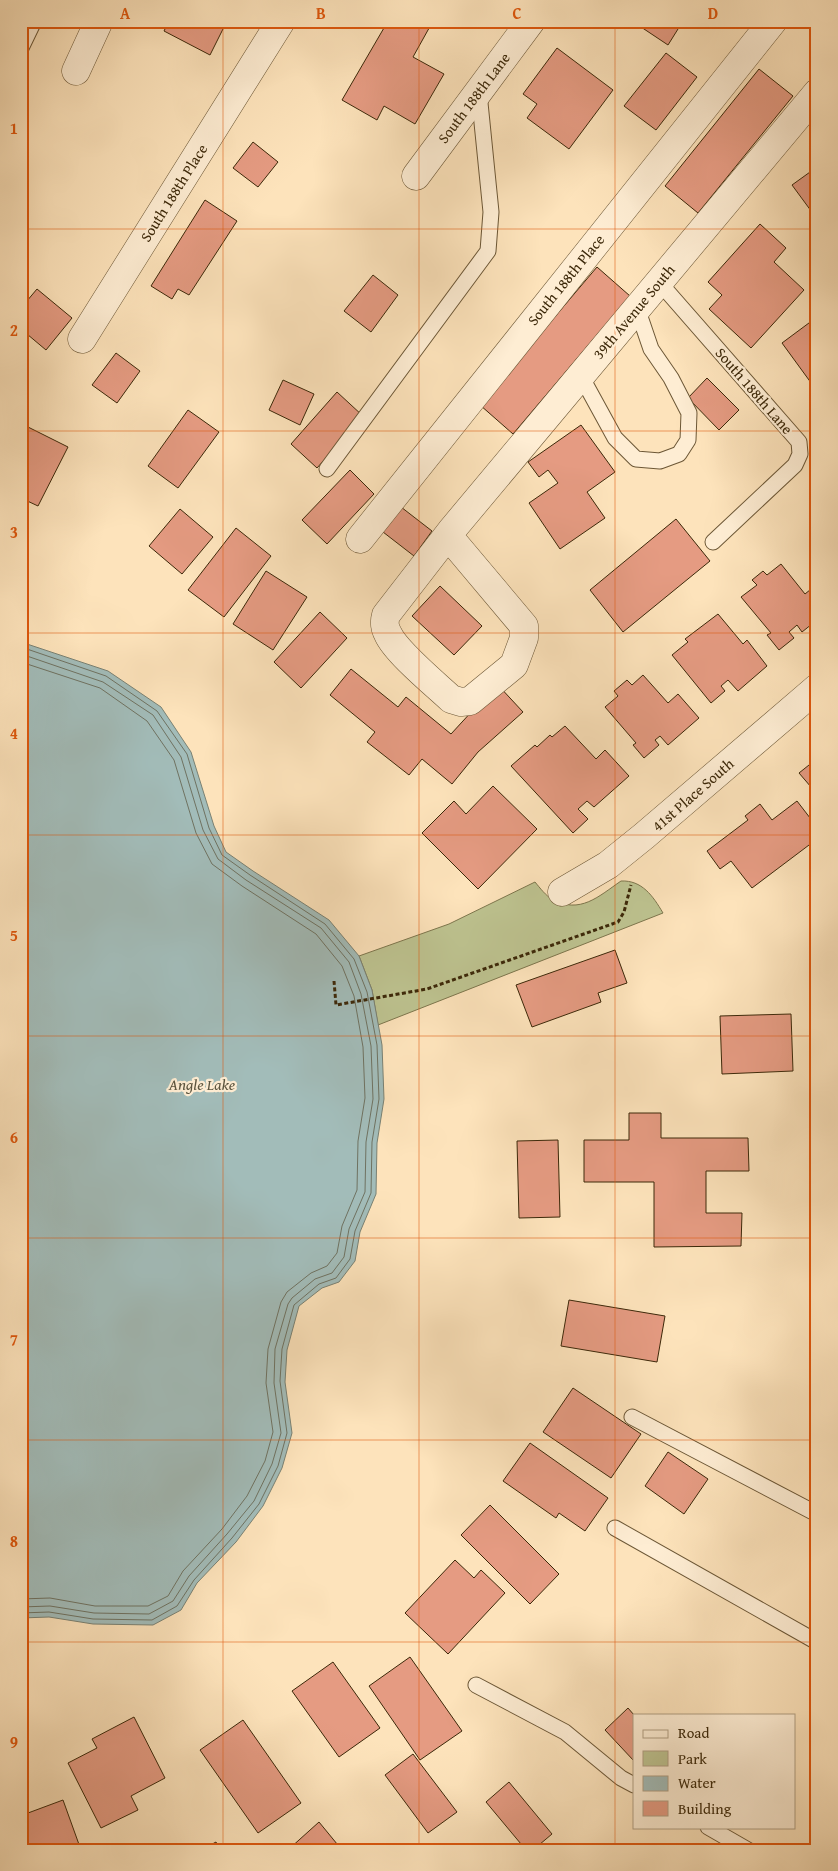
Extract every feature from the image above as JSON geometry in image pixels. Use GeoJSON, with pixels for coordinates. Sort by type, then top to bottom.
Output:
{"type":"FeatureCollection","features":[{"type":"Feature","properties":{"kind":"street"},"geometry":{"type":"LineString","coordinates":[[76,71],[99,21]]}},
{"type":"Feature","properties":{"kind":"street","name":"South 188th Place"},"geometry":{"type":"LineString","coordinates":[[82,339],[281,21]]}},
{"type":"Feature","properties":{"kind":"street","name":"South 188th Lane"},"geometry":{"type":"LineString","coordinates":[[416,176],[531,21]]}},
{"type":"Feature","properties":{"kind":"street","name":"South 188th Place"},"geometry":{"type":"LineString","coordinates":[[360,539],[773,21]]}},
{"type":"Feature","properties":{"kind":"street","name":"39th Avenue South"},"geometry":{"type":"LineString","coordinates":[[451,532],[450,538],[524,626],[524,638],[514,665],[470,701],[461,702],[451,699],[396,646],[391,640],[384,623],[386,614],[451,532],[817,93]]}},
{"type":"Feature","properties":{"kind":"street","name":"41st Place South"},"geometry":{"type":"LineString","coordinates":[[562,892],[608,865],[638,842],[817,688]]}},
{"type":"Feature","properties":{"kind":"lane"},"geometry":{"type":"LineString","coordinates":[[21,48],[34,21]]}},
{"type":"Feature","properties":{"kind":"lane"},"geometry":{"type":"LineString","coordinates":[[327,469],[488,251],[491,212],[479,92]]}},
{"type":"Feature","properties":{"kind":"lane","name":"South 188th Lane"},"geometry":{"type":"LineString","coordinates":[[659,282],[799,442],[800,454],[795,465],[713,542]]}},
{"type":"Feature","properties":{"kind":"lane"},"geometry":{"type":"LineString","coordinates":[[581,376],[615,438],[636,459],[660,461],[679,454],[688,440],[688,413],[670,378],[651,349],[638,308]]}},
{"type":"Feature","properties":{"kind":"lane"},"geometry":{"type":"LineString","coordinates":[[632,1417],[817,1514]]}},
{"type":"Feature","properties":{"kind":"lane"},"geometry":{"type":"LineString","coordinates":[[615,1528],[817,1642]]}},
{"type":"Feature","properties":{"kind":"lane"},"geometry":{"type":"LineString","coordinates":[[476,1685],[565,1732],[621,1778],[633,1785]]}},
{"type":"Feature","properties":{"kind":"lane"},"geometry":{"type":"LineString","coordinates":[[710,1828],[748,1850]]}},
{"type":"Feature","properties":{"kind":"path"},"geometry":{"type":"LineString","coordinates":[[334,981],[336,1005],[427,989],[618,922],[624,912],[633,879]]}},
{"type":"Feature","properties":{"kind":"green space"},"geometry":{"type":"Polygon","coordinates":[[[621,881],[628,881],[641,886],[651,895],[663,913],[378,1025],[372,990],[359,956],[449,924],[535,882],[550,898],[572,905],[589,902],[621,881]]]}},
{"type":"Feature","properties":{"kind":"water","name":"Angle Lake"},"geometry":{"type":"Polygon","coordinates":[[[21,642],[108,671],[161,707],[191,752],[214,826],[226,852],[329,920],[359,956],[372,990],[382,1045],[384,1099],[377,1143],[376,1194],[360,1232],[355,1261],[339,1282],[322,1288],[299,1306],[287,1350],[285,1382],[292,1433],[282,1468],[263,1506],[236,1542],[197,1583],[181,1610],[153,1625],[93,1624],[49,1617],[21,1618],[21,642]]]}},
{"type":"Feature","properties":{"kind":"building"},"geometry":{"type":"Polygon","coordinates":[[[169,21],[227,21],[210,55],[164,31],[169,21]]]}},
{"type":"Feature","properties":{"kind":"building"},"geometry":{"type":"Polygon","coordinates":[[[388,21],[433,21],[413,57],[444,74],[415,124],[384,106],[377,120],[342,100],[388,21]]]}},
{"type":"Feature","properties":{"kind":"building"},"geometry":{"type":"Polygon","coordinates":[[[632,21],[683,21],[668,45],[632,21]]]}},
{"type":"Feature","properties":{"kind":"building"},"geometry":{"type":"Polygon","coordinates":[[[557,48],[613,90],[569,149],[527,118],[537,104],[523,94],[557,48]]]}},
{"type":"Feature","properties":{"kind":"building"},"geometry":{"type":"Polygon","coordinates":[[[666,53],[697,77],[656,130],[624,106],[666,53]]]}},
{"type":"Feature","properties":{"kind":"building"},"geometry":{"type":"Polygon","coordinates":[[[759,69],[793,96],[698,213],[665,186],[759,69]]]}},
{"type":"Feature","properties":{"kind":"building"},"geometry":{"type":"Polygon","coordinates":[[[253,142],[278,162],[258,187],[233,168],[253,142]]]}},
{"type":"Feature","properties":{"kind":"building"},"geometry":{"type":"Polygon","coordinates":[[[817,167],[817,219],[792,185],[817,167]]]}},
{"type":"Feature","properties":{"kind":"building"},"geometry":{"type":"Polygon","coordinates":[[[205,200],[237,221],[189,295],[178,289],[172,299],[151,286],[205,200]]]}},
{"type":"Feature","properties":{"kind":"building"},"geometry":{"type":"Polygon","coordinates":[[[760,224],[786,248],[774,262],[804,290],[751,348],[709,309],[722,295],[708,282],[760,224]]]}},
{"type":"Feature","properties":{"kind":"building"},"geometry":{"type":"Polygon","coordinates":[[[597,267],[630,296],[513,434],[480,405],[597,267]]]}},
{"type":"Feature","properties":{"kind":"building"},"geometry":{"type":"Polygon","coordinates":[[[373,275],[398,295],[371,332],[344,311],[373,275]]]}},
{"type":"Feature","properties":{"kind":"building"},"geometry":{"type":"Polygon","coordinates":[[[37,289],[72,318],[46,350],[21,329],[21,308],[37,289]]]}},
{"type":"Feature","properties":{"kind":"building"},"geometry":{"type":"Polygon","coordinates":[[[817,317],[817,391],[782,343],[817,317]]]}},
{"type":"Feature","properties":{"kind":"building"},"geometry":{"type":"Polygon","coordinates":[[[116,353],[140,371],[117,403],[92,385],[116,353]]]}},
{"type":"Feature","properties":{"kind":"building"},"geometry":{"type":"Polygon","coordinates":[[[707,378],[739,410],[719,430],[688,398],[707,378]]]}},
{"type":"Feature","properties":{"kind":"building"},"geometry":{"type":"Polygon","coordinates":[[[283,380],[314,394],[300,425],[269,410],[283,380]]]}},
{"type":"Feature","properties":{"kind":"building"},"geometry":{"type":"Polygon","coordinates":[[[337,392],[363,416],[317,468],[291,444],[337,392]]]}},
{"type":"Feature","properties":{"kind":"building"},"geometry":{"type":"Polygon","coordinates":[[[188,410],[219,432],[178,488],[148,466],[188,410]]]}},
{"type":"Feature","properties":{"kind":"building"},"geometry":{"type":"Polygon","coordinates":[[[581,425],[615,472],[587,492],[605,518],[560,549],[529,503],[558,483],[548,470],[539,477],[528,462],[581,425]]]}},
{"type":"Feature","properties":{"kind":"building"},"geometry":{"type":"Polygon","coordinates":[[[28,427],[68,447],[38,506],[21,498],[21,439],[28,427]]]}},
{"type":"Feature","properties":{"kind":"building"},"geometry":{"type":"Polygon","coordinates":[[[350,470],[374,494],[327,544],[302,520],[350,470]]]}},
{"type":"Feature","properties":{"kind":"building"},"geometry":{"type":"Polygon","coordinates":[[[401,507],[432,531],[414,556],[383,532],[401,507]]]}},
{"type":"Feature","properties":{"kind":"building"},"geometry":{"type":"Polygon","coordinates":[[[180,509],[213,537],[182,574],[149,546],[180,509]]]}},
{"type":"Feature","properties":{"kind":"building"},"geometry":{"type":"Polygon","coordinates":[[[676,519],[710,561],[623,632],[590,590],[676,519]]]}},
{"type":"Feature","properties":{"kind":"building"},"geometry":{"type":"Polygon","coordinates":[[[236,528],[271,556],[224,617],[188,590],[236,528]]]}},
{"type":"Feature","properties":{"kind":"building"},"geometry":{"type":"Polygon","coordinates":[[[781,564],[805,594],[816,585],[817,620],[802,632],[797,625],[789,632],[794,638],[779,650],[767,635],[771,633],[741,597],[757,585],[752,580],[763,571],[767,575],[781,564]]]}},
{"type":"Feature","properties":{"kind":"building"},"geometry":{"type":"Polygon","coordinates":[[[266,571],[307,597],[273,650],[233,624],[266,571]]]}},
{"type":"Feature","properties":{"kind":"building"},"geometry":{"type":"Polygon","coordinates":[[[440,586],[482,626],[454,655],[412,616],[440,586]]]}},
{"type":"Feature","properties":{"kind":"building"},"geometry":{"type":"Polygon","coordinates":[[[320,612],[347,638],[301,688],[274,662],[320,612]]]}},
{"type":"Feature","properties":{"kind":"building"},"geometry":{"type":"Polygon","coordinates":[[[718,614],[743,644],[747,640],[767,666],[738,691],[728,680],[721,686],[725,691],[711,703],[672,655],[688,642],[685,639],[718,614]]]}},
{"type":"Feature","properties":{"kind":"building"},"geometry":{"type":"Polygon","coordinates":[[[351,669],[398,707],[406,697],[451,734],[497,684],[523,712],[478,752],[452,784],[422,759],[409,775],[367,742],[375,732],[330,695],[351,669]]]}},
{"type":"Feature","properties":{"kind":"building"},"geometry":{"type":"Polygon","coordinates":[[[643,675],[668,703],[678,694],[699,718],[668,745],[660,736],[655,740],[659,745],[644,758],[633,745],[636,743],[605,707],[618,696],[614,691],[627,680],[632,685],[643,675]]]}},
{"type":"Feature","properties":{"kind":"building"},"geometry":{"type":"Polygon","coordinates":[[[565,726],[596,759],[605,750],[629,776],[594,807],[587,801],[578,809],[588,819],[573,833],[511,766],[535,745],[537,747],[550,735],[552,737],[565,726]]]}},
{"type":"Feature","properties":{"kind":"building"},"geometry":{"type":"Polygon","coordinates":[[[814,761],[817,764],[817,794],[799,773],[814,761]]]}},
{"type":"Feature","properties":{"kind":"building"},"geometry":{"type":"Polygon","coordinates":[[[493,786],[537,829],[478,889],[422,833],[454,801],[466,814],[493,786]]]}},
{"type":"Feature","properties":{"kind":"building"},"geometry":{"type":"Polygon","coordinates":[[[797,801],[817,827],[817,839],[752,888],[731,861],[720,869],[707,851],[748,820],[745,816],[760,804],[772,820],[797,801]]]}},
{"type":"Feature","properties":{"kind":"building"},"geometry":{"type":"Polygon","coordinates":[[[615,950],[627,983],[598,993],[601,1002],[532,1027],[516,985],[615,950]]]}},
{"type":"Feature","properties":{"kind":"building"},"geometry":{"type":"Polygon","coordinates":[[[791,1014],[793,1071],[722,1074],[720,1016],[791,1014]]]}},
{"type":"Feature","properties":{"kind":"building"},"geometry":{"type":"Polygon","coordinates":[[[629,1113],[661,1113],[661,1138],[748,1138],[749,1171],[706,1171],[706,1213],[742,1213],[741,1246],[654,1247],[654,1182],[584,1182],[584,1140],[629,1140],[629,1113]]]}},
{"type":"Feature","properties":{"kind":"building"},"geometry":{"type":"Polygon","coordinates":[[[558,1140],[560,1217],[519,1218],[517,1141],[558,1140]]]}},
{"type":"Feature","properties":{"kind":"building"},"geometry":{"type":"Polygon","coordinates":[[[569,1300],[665,1316],[657,1362],[561,1346],[569,1300]]]}},
{"type":"Feature","properties":{"kind":"building"},"geometry":{"type":"Polygon","coordinates":[[[573,1388],[641,1434],[611,1478],[543,1432],[573,1388]]]}},
{"type":"Feature","properties":{"kind":"building"},"geometry":{"type":"Polygon","coordinates":[[[530,1443],[608,1498],[585,1531],[559,1513],[556,1518],[503,1481],[530,1443]]]}},
{"type":"Feature","properties":{"kind":"building"},"geometry":{"type":"Polygon","coordinates":[[[668,1452],[708,1479],[684,1514],[645,1486],[668,1452]]]}},
{"type":"Feature","properties":{"kind":"building"},"geometry":{"type":"Polygon","coordinates":[[[490,1505],[559,1574],[530,1604],[461,1535],[490,1505]]]}},
{"type":"Feature","properties":{"kind":"building"},"geometry":{"type":"Polygon","coordinates":[[[455,1560],[474,1578],[481,1570],[505,1593],[448,1654],[405,1613],[455,1560]]]}},
{"type":"Feature","properties":{"kind":"building"},"geometry":{"type":"Polygon","coordinates":[[[410,1657],[462,1731],[420,1760],[369,1686],[410,1657]]]}},
{"type":"Feature","properties":{"kind":"building"},"geometry":{"type":"Polygon","coordinates":[[[333,1662],[380,1728],[339,1757],[292,1691],[333,1662]]]}},
{"type":"Feature","properties":{"kind":"building"},"geometry":{"type":"Polygon","coordinates":[[[628,1708],[633,1714],[633,1760],[605,1730],[628,1708]]]}},
{"type":"Feature","properties":{"kind":"building"},"geometry":{"type":"Polygon","coordinates":[[[134,1717],[165,1778],[131,1796],[138,1810],[101,1828],[68,1763],[97,1748],[92,1739],[134,1717]]]}},
{"type":"Feature","properties":{"kind":"building"},"geometry":{"type":"Polygon","coordinates":[[[243,1720],[301,1803],[258,1833],[200,1750],[243,1720]]]}},
{"type":"Feature","properties":{"kind":"building"},"geometry":{"type":"Polygon","coordinates":[[[413,1754],[457,1812],[428,1833],[385,1775],[413,1754]]]}},
{"type":"Feature","properties":{"kind":"building"},"geometry":{"type":"Polygon","coordinates":[[[509,1782],[552,1834],[533,1850],[526,1850],[486,1802],[509,1782]]]}},
{"type":"Feature","properties":{"kind":"building"},"geometry":{"type":"Polygon","coordinates":[[[21,1796],[28,1813],[63,1800],[81,1850],[21,1850],[21,1796]]]}},
{"type":"Feature","properties":{"kind":"building"},"geometry":{"type":"Polygon","coordinates":[[[319,1822],[342,1850],[289,1849],[319,1822]]]}},
{"type":"Feature","properties":{"kind":"building"},"geometry":{"type":"Polygon","coordinates":[[[216,1842],[220,1850],[201,1850],[216,1842]]]}}]}
